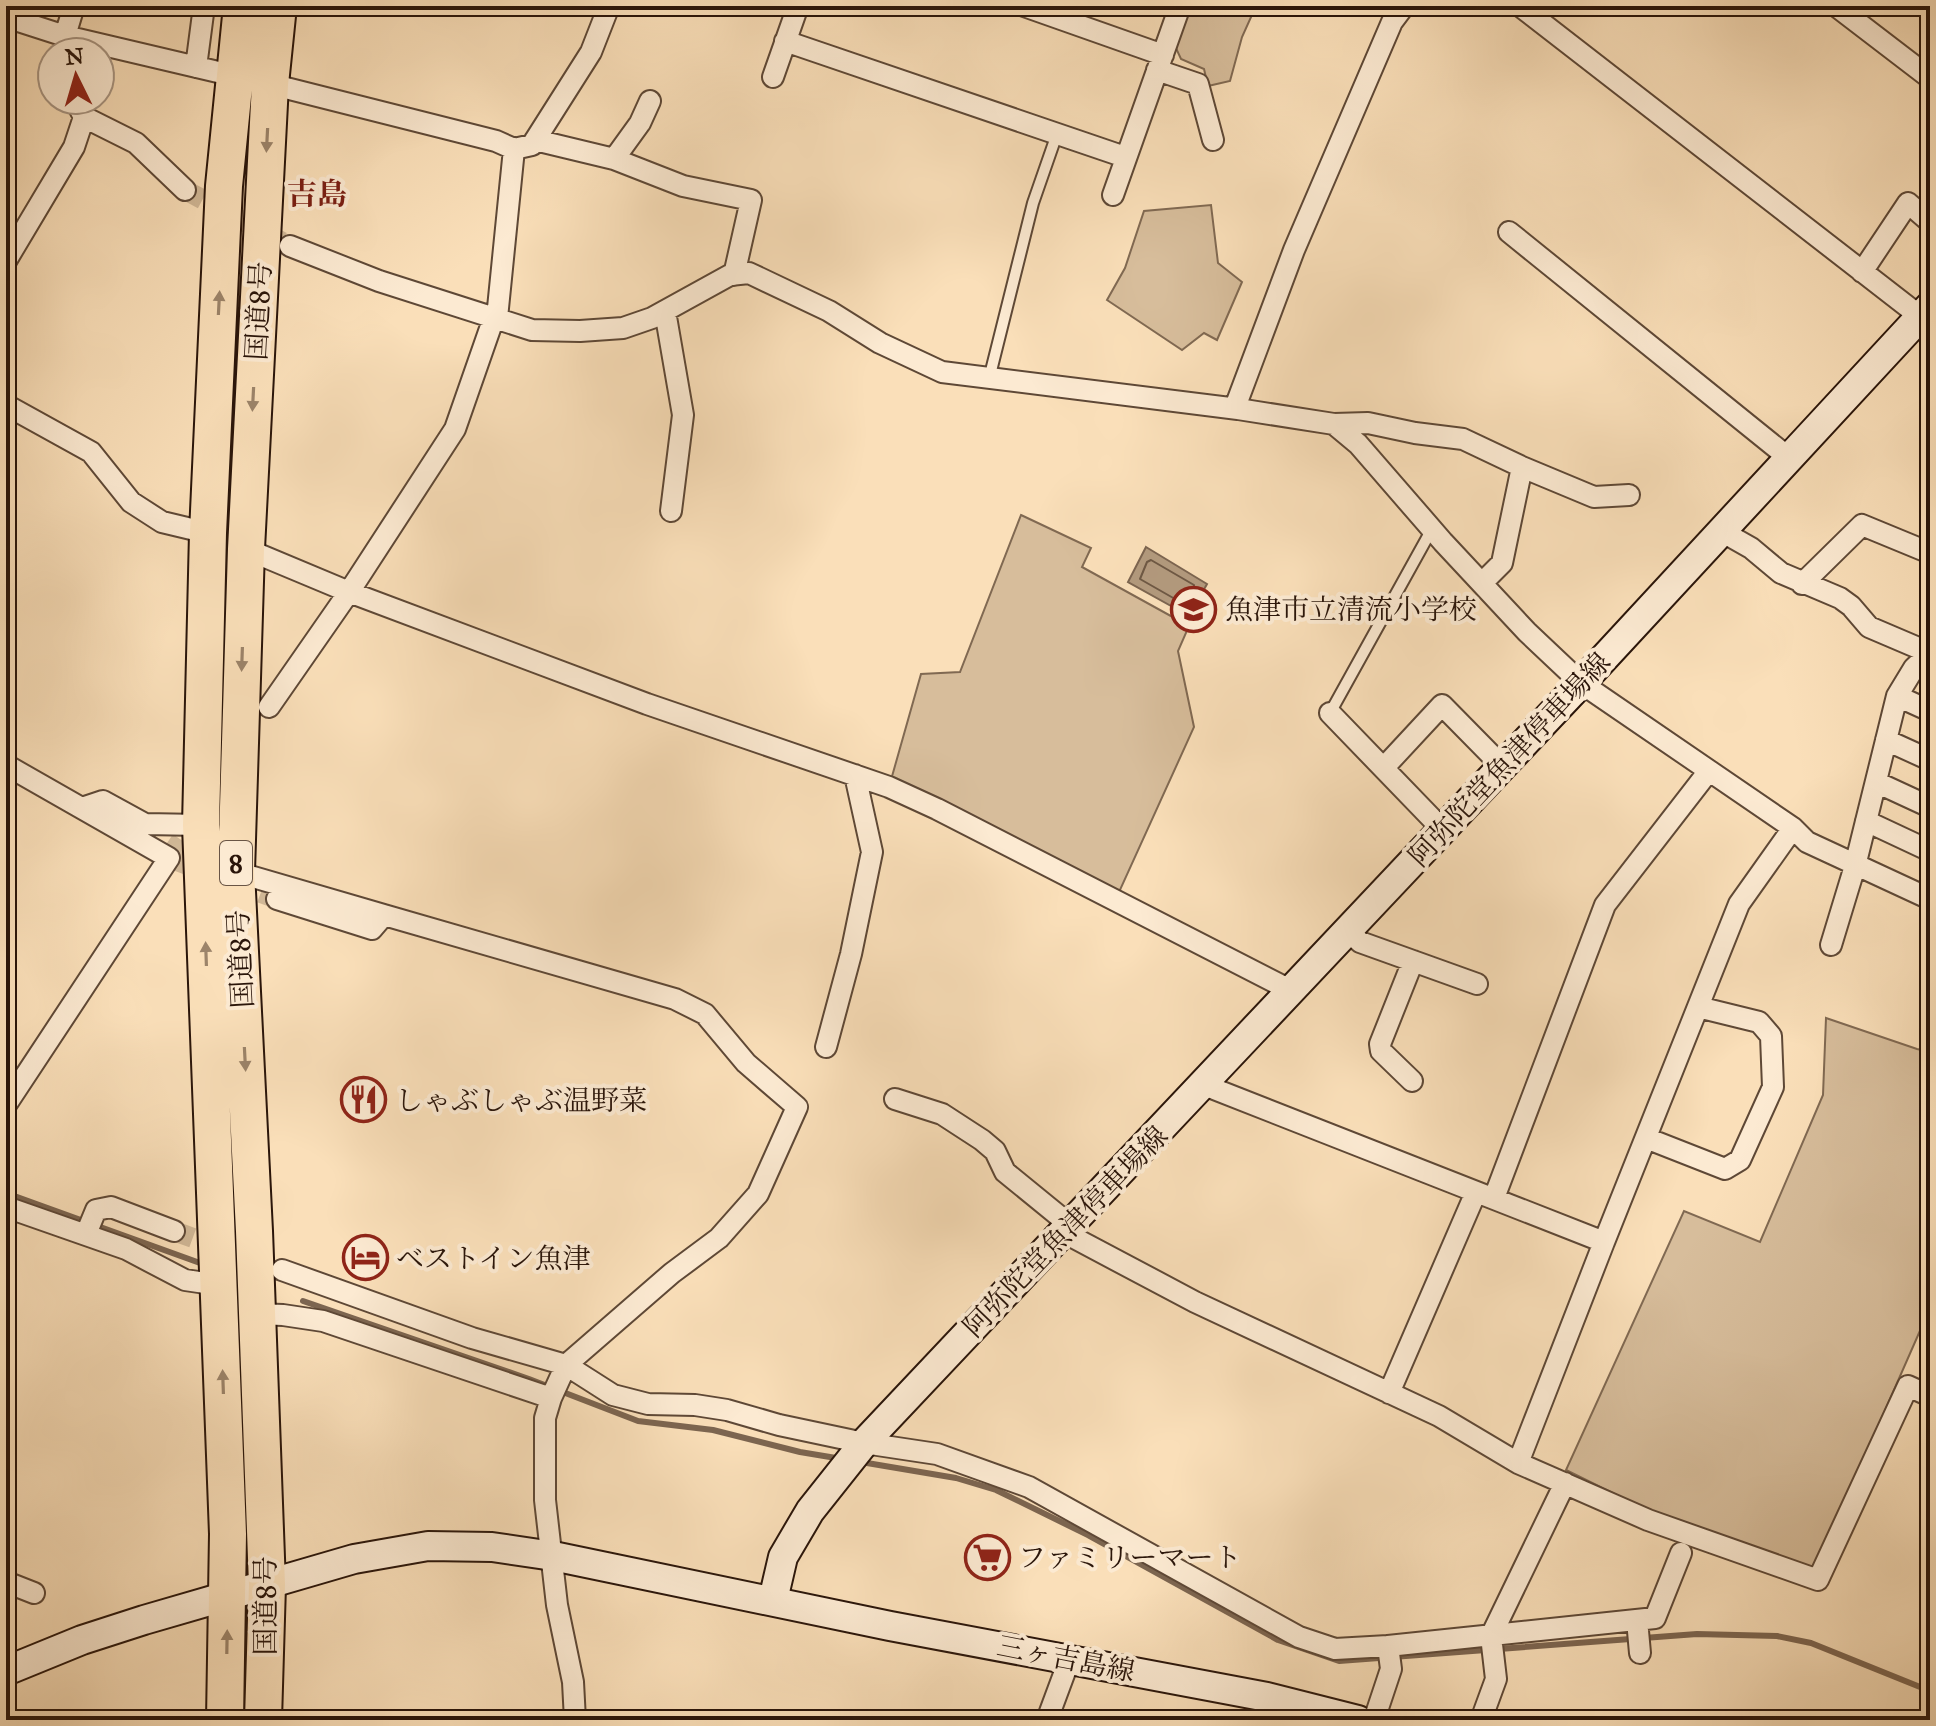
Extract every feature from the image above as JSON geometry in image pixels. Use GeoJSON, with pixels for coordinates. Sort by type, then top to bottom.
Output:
{"type":"FeatureCollection","features":[{"type":"Feature","properties":{"kind":"highway","name":"国道8号"},"geometry":{"type":"LineString","coordinates":[[225,1720],[228,1534],[201,825],[208,533],[224,186],[242,6]]}},
{"type":"Feature","properties":{"kind":"highway","name":"国道8号"},"geometry":{"type":"LineString","coordinates":[[263,1720],[267,1585],[236,872],[246,549],[270,84],[278,6]]}},
{"type":"Feature","properties":{"kind":"main road","name":"阿弥陀堂魚津停車場線"},"geometry":{"type":"LineString","coordinates":[[773,1600],[783,1557],[810,1511],[864,1443],[1926,315]]}},
{"type":"Feature","properties":{"kind":"main road"},"geometry":{"type":"LineString","coordinates":[[6,1671],[82,1640],[228,1596],[354,1559],[428,1546],[492,1547],[553,1556],[773,1600]]}},
{"type":"Feature","properties":{"kind":"main road","name":"三ヶ吉島線"},"geometry":{"type":"LineString","coordinates":[[773,1600],[890,1626],[1070,1658],[1270,1709],[1358,1720]]}},
{"type":"Feature","properties":{"kind":"street"},"geometry":{"type":"LineString","coordinates":[[68,36],[74,6]]}},
{"type":"Feature","properties":{"kind":"street"},"geometry":{"type":"LineString","coordinates":[[196,67],[204,6]]}},
{"type":"Feature","properties":{"kind":"street"},"geometry":{"type":"LineString","coordinates":[[270,84],[496,141],[514,149],[532,145],[591,52],[609,6]]}},
{"type":"Feature","properties":{"kind":"street"},"geometry":{"type":"LineString","coordinates":[[773,77],[798,6]]}},
{"type":"Feature","properties":{"kind":"street"},"geometry":{"type":"LineString","coordinates":[[1024,6],[1160,63],[1198,84],[1213,140]]}},
{"type":"Feature","properties":{"kind":"street"},"geometry":{"type":"LineString","coordinates":[[1113,195],[1180,6]]}},
{"type":"Feature","properties":{"kind":"street"},"geometry":{"type":"LineString","coordinates":[[1238,409],[1237,402],[1294,250],[1392,22],[1404,6]]}},
{"type":"Feature","properties":{"kind":"street"},"geometry":{"type":"LineString","coordinates":[[1520,6],[1862,272],[1926,315]]}},
{"type":"Feature","properties":{"kind":"street"},"geometry":{"type":"LineString","coordinates":[[1836,6],[1930,78]]}},
{"type":"Feature","properties":{"kind":"street"},"geometry":{"type":"LineString","coordinates":[[6,17],[48,36]]}},
{"type":"Feature","properties":{"kind":"street"},"geometry":{"type":"LineString","coordinates":[[785,41],[1125,157]]}},
{"type":"Feature","properties":{"kind":"street"},"geometry":{"type":"LineString","coordinates":[[116,53],[235,76]]}},
{"type":"Feature","properties":{"kind":"street"},"geometry":{"type":"LineString","coordinates":[[614,159],[640,123],[650,101]]}},
{"type":"Feature","properties":{"kind":"street"},"geometry":{"type":"LineString","coordinates":[[6,261],[74,147],[78,116]]}},
{"type":"Feature","properties":{"kind":"street"},"geometry":{"type":"LineString","coordinates":[[92,116],[136,143],[185,190]]}},
{"type":"Feature","properties":{"kind":"street"},"geometry":{"type":"LineString","coordinates":[[535,140],[614,159],[683,186],[751,200],[734,275]]}},
{"type":"Feature","properties":{"kind":"street"},"geometry":{"type":"LineString","coordinates":[[269,707],[349,592],[455,429],[492,323],[497,318],[514,149]]}},
{"type":"Feature","properties":{"kind":"street"},"geometry":{"type":"LineString","coordinates":[[1862,272],[1908,203],[1930,222]]}},
{"type":"Feature","properties":{"kind":"street"},"geometry":{"type":"LineString","coordinates":[[1509,232],[1789,458]]}},
{"type":"Feature","properties":{"kind":"street"},"geometry":{"type":"LineString","coordinates":[[290,246],[379,281],[532,330],[623,328],[665,311],[734,275],[749,273],[829,311],[880,343],[942,372],[1334,424],[1368,423],[1463,439],[1594,497],[1629,495]]}},
{"type":"Feature","properties":{"kind":"street"},"geometry":{"type":"LineString","coordinates":[[665,311],[683,415],[671,511]]}},
{"type":"Feature","properties":{"kind":"street"},"geometry":{"type":"LineString","coordinates":[[6,405],[91,452],[131,502],[162,522],[208,533]]}},
{"type":"Feature","properties":{"kind":"street"},"geometry":{"type":"LineString","coordinates":[[1334,424],[1358,444],[1482,583],[1581,683],[1793,828],[1807,842],[1930,899]]}},
{"type":"Feature","properties":{"kind":"street"},"geometry":{"type":"LineString","coordinates":[[1482,583],[1502,563],[1522,467]]}},
{"type":"Feature","properties":{"kind":"street"},"geometry":{"type":"LineString","coordinates":[[1802,584],[1862,525],[1930,553]]}},
{"type":"Feature","properties":{"kind":"street"},"geometry":{"type":"LineString","coordinates":[[1721,531],[1751,548],[1781,573],[1840,598],[1869,627],[1930,653],[1927,660],[1914,668],[1897,696],[1855,866],[1831,945]]}},
{"type":"Feature","properties":{"kind":"street"},"geometry":{"type":"LineString","coordinates":[[246,549],[349,592],[647,704],[889,787],[1292,991]]}},
{"type":"Feature","properties":{"kind":"street"},"geometry":{"type":"LineString","coordinates":[[1897,696],[1930,711]]}},
{"type":"Feature","properties":{"kind":"street"},"geometry":{"type":"LineString","coordinates":[[1390,761],[1442,705],[1502,766]]}},
{"type":"Feature","properties":{"kind":"street"},"geometry":{"type":"LineString","coordinates":[[1330,713],[1443,830]]}},
{"type":"Feature","properties":{"kind":"street"},"geometry":{"type":"LineString","coordinates":[[1886,740],[1930,760]]}},
{"type":"Feature","properties":{"kind":"street"},"geometry":{"type":"LineString","coordinates":[[6,765],[169,858],[6,1105]]}},
{"type":"Feature","properties":{"kind":"street"},"geometry":{"type":"LineString","coordinates":[[1389,1393],[1485,1195],[1605,905],[1708,772]]}},
{"type":"Feature","properties":{"kind":"street"},"geometry":{"type":"LineString","coordinates":[[826,1047],[851,954],[872,852],[855,775]]}},
{"type":"Feature","properties":{"kind":"street"},"geometry":{"type":"LineString","coordinates":[[1876,782],[1930,807]]}},
{"type":"Feature","properties":{"kind":"street"},"geometry":{"type":"LineString","coordinates":[[82,808],[103,801],[145,824],[201,825]]}},
{"type":"Feature","properties":{"kind":"street"},"geometry":{"type":"LineString","coordinates":[[1866,821],[1930,851]]}},
{"type":"Feature","properties":{"kind":"street"},"geometry":{"type":"LineString","coordinates":[[1518,1463],[1739,904],[1793,828]]}},
{"type":"Feature","properties":{"kind":"street"},"geometry":{"type":"LineString","coordinates":[[236,872],[675,999],[705,1014],[746,1063],[797,1107],[758,1194],[749,1205],[719,1238],[672,1273],[566,1365],[551,1398],[545,1418],[545,1500],[557,1605],[573,1682],[575,1720]]}},
{"type":"Feature","properties":{"kind":"street"},"geometry":{"type":"LineString","coordinates":[[277,899],[372,929],[384,915]]}},
{"type":"Feature","properties":{"kind":"street"},"geometry":{"type":"LineString","coordinates":[[1348,931],[1360,942],[1477,984]]}},
{"type":"Feature","properties":{"kind":"street"},"geometry":{"type":"LineString","coordinates":[[1412,1081],[1381,1051],[1380,1044],[1413,961]]}},
{"type":"Feature","properties":{"kind":"street"},"geometry":{"type":"LineString","coordinates":[[1646,1138],[1725,1169],[1740,1160],[1773,1087],[1771,1036],[1759,1022],[1698,1007]]}},
{"type":"Feature","properties":{"kind":"street"},"geometry":{"type":"LineString","coordinates":[[1204,1085],[1604,1242]]}},
{"type":"Feature","properties":{"kind":"street"},"geometry":{"type":"LineString","coordinates":[[895,1099],[942,1114],[982,1140],[995,1151],[1005,1172],[1066,1229],[1195,1302],[1439,1416],[1518,1463],[1648,1520],[1818,1580],[1908,1386],[1930,1396]]}},
{"type":"Feature","properties":{"kind":"street"},"geometry":{"type":"LineString","coordinates":[[6,1207],[126,1249],[185,1280],[219,1285]]}},
{"type":"Feature","properties":{"kind":"street"},"geometry":{"type":"LineString","coordinates":[[86,1234],[96,1210],[111,1207],[174,1231]]}},
{"type":"Feature","properties":{"kind":"street"},"geometry":{"type":"LineString","coordinates":[[282,1270],[472,1338],[566,1365],[613,1395],[648,1404],[695,1405],[727,1410],[779,1425],[864,1443],[937,1454],[1029,1487],[1299,1637],[1335,1649],[1655,1618],[1681,1553]]}},
{"type":"Feature","properties":{"kind":"street"},"geometry":{"type":"LineString","coordinates":[[256,1314],[323,1321],[551,1398]]}},
{"type":"Feature","properties":{"kind":"street"},"geometry":{"type":"LineString","coordinates":[[1481,1720],[1496,1679],[1491,1636],[1565,1483]]}},
{"type":"Feature","properties":{"kind":"street"},"geometry":{"type":"LineString","coordinates":[[6,1582],[34,1593]]}},
{"type":"Feature","properties":{"kind":"street"},"geometry":{"type":"LineString","coordinates":[[1637,1620],[1640,1653]]}},
{"type":"Feature","properties":{"kind":"street"},"geometry":{"type":"LineString","coordinates":[[1374,1720],[1391,1669],[1388,1646]]}},
{"type":"Feature","properties":{"kind":"street"},"geometry":{"type":"LineString","coordinates":[[1047,1720],[1070,1658]]}},
{"type":"Feature","properties":{"kind":"lane"},"geometry":{"type":"LineString","coordinates":[[989,379],[1033,203],[1057,134]]}},
{"type":"Feature","properties":{"kind":"lane"},"geometry":{"type":"LineString","coordinates":[[1330,713],[1432,529]]}},
{"type":"Feature","properties":{"kind":"shaded area"},"geometry":{"type":"Polygon","coordinates":[[[1189,6],[1256,6],[1242,37],[1230,81],[1208,86],[1204,69],[1181,59],[1175,46],[1189,6]]]}},
{"type":"Feature","properties":{"kind":"shaded area"},"geometry":{"type":"Polygon","coordinates":[[[1211,205],[1218,263],[1242,282],[1217,340],[1204,333],[1182,350],[1107,300],[1125,268],[1144,211],[1211,205]]]}},
{"type":"Feature","properties":{"kind":"shaded area"},"geometry":{"type":"Polygon","coordinates":[[[1021,515],[1091,548],[1082,567],[1189,626],[1178,651],[1194,727],[1115,901],[889,787],[921,674],[960,672],[1021,515]]]}},
{"type":"Feature","properties":{"kind":"shaded area"},"geometry":{"type":"Polygon","coordinates":[[[1826,1018],[1930,1052],[1930,1308],[1814,1572],[1647,1510],[1566,1470],[1684,1211],[1760,1242],[1823,1095],[1826,1018]]]}},
{"type":"Feature","properties":{"kind":"water"},"geometry":{"type":"Polygon","coordinates":[[[1146,547],[1207,584],[1189,616],[1128,582],[1146,547]]]}},
{"type":"Feature","properties":{"kind":"waterway"},"geometry":{"type":"LineString","coordinates":[[6,1193],[200,1263]]}},
{"type":"Feature","properties":{"kind":"waterway"},"geometry":{"type":"LineString","coordinates":[[303,1301],[529,1379],[638,1421],[713,1430],[842,1459]]}},
{"type":"Feature","properties":{"kind":"waterway"},"geometry":{"type":"LineString","coordinates":[[861,1462],[956,1478],[996,1490],[1088,1535],[1278,1640],[1339,1661],[1697,1634],[1777,1636],[1811,1643],[1930,1691]]}},
{"type":"Feature","properties":{"kind":"tunnel"},"geometry":{"type":"LineString","coordinates":[[185,190],[290,246]]}},
{"type":"Feature","properties":{"kind":"tunnel"},"geometry":{"type":"LineString","coordinates":[[198,815],[169,858],[277,899]]}},
{"type":"Feature","properties":{"kind":"tunnel"},"geometry":{"type":"LineString","coordinates":[[174,1231],[223,1249]]}},
{"type":"Feature","properties":{"kind":"place","name":"魚津市立清流小学校"},"geometry":{"type":"Point","coordinates":[1194,609]}},
{"type":"Feature","properties":{"kind":"place","name":"しゃぶしゃぶ温野菜"},"geometry":{"type":"Point","coordinates":[364,1100]}},
{"type":"Feature","properties":{"kind":"place","name":"ベストイン魚津"},"geometry":{"type":"Point","coordinates":[365,1258]}},
{"type":"Feature","properties":{"kind":"place","name":"ファミリーマート"},"geometry":{"type":"Point","coordinates":[987,1557]}},
{"type":"Feature","properties":{"kind":"district","name":"吉島"},"geometry":{"type":"Point","coordinates":[317,194]}}]}
